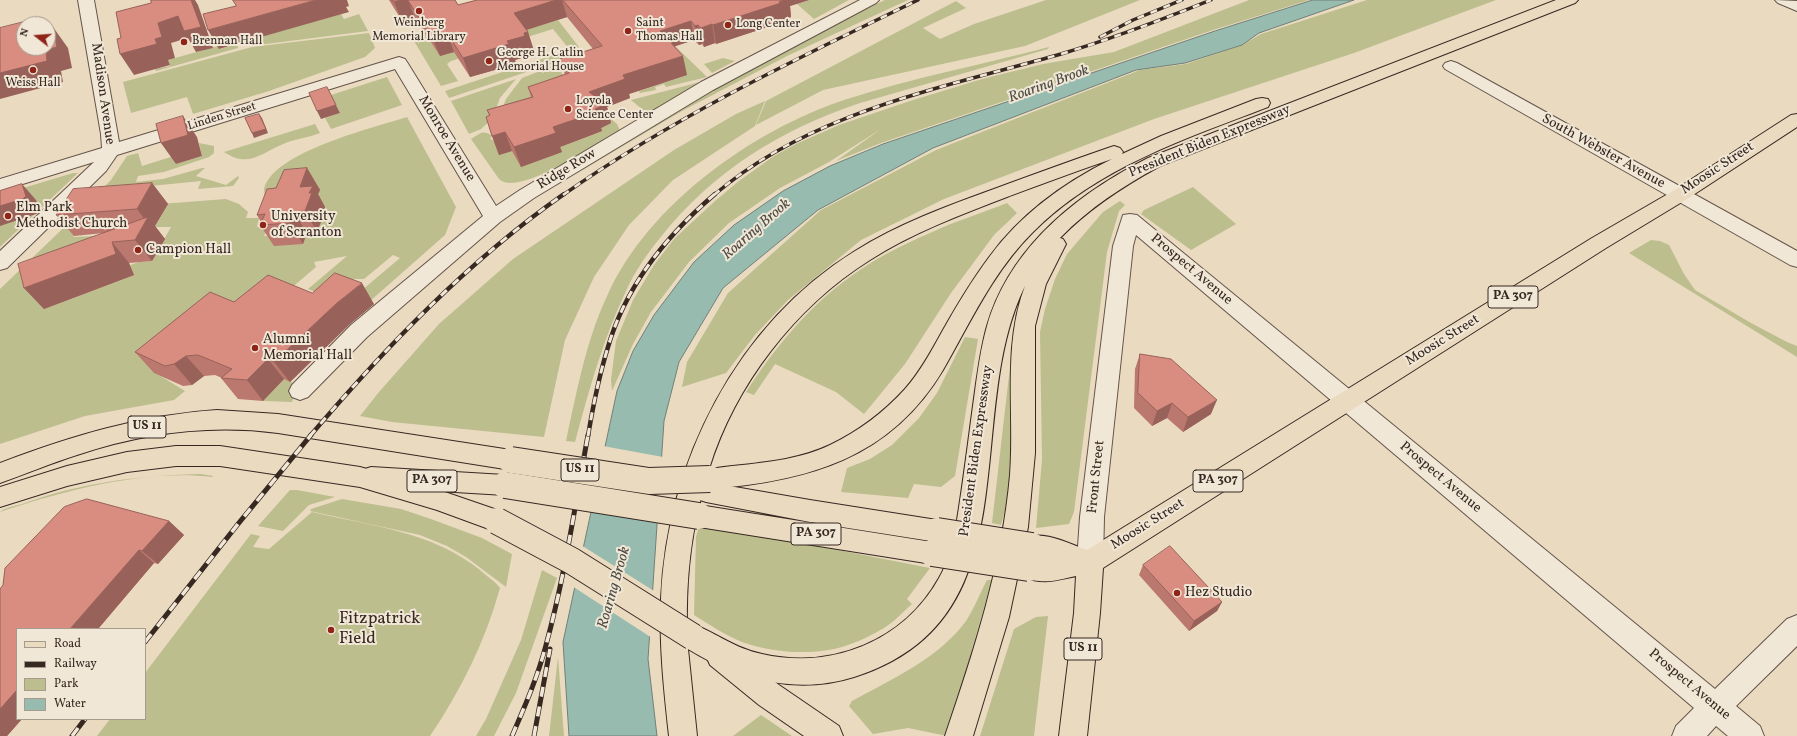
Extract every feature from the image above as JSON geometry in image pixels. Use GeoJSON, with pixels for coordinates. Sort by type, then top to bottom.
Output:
{"type":"FeatureCollection","features":[{"type":"Feature","properties":{"kind":"main road","name":"President Biden Expressway"},"geometry":{"type":"LineString","coordinates":[[708,486],[808,464],[852,446],[870,436],[898,411],[916,390],[933,367],[983,278],[997,259],[1025,227],[1057,200],[1108,167],[1140,151],[1204,126],[1539,0]]}},
{"type":"Feature","properties":{"kind":"main road","name":"President Biden Expressway"},"geometry":{"type":"LineString","coordinates":[[360,477],[439,500],[497,521],[534,539],[590,570],[702,643],[733,659],[780,671],[802,672],[825,670],[849,665],[893,646],[927,618],[940,602],[950,584],[965,542],[970,519],[993,345],[1004,307],[1021,273],[1047,238],[1076,211],[1094,197],[1134,172],[1177,153],[1570,0]]}},
{"type":"Feature","properties":{"kind":"main road","name":"Moosic Street"},"geometry":{"type":"LineString","coordinates":[[1090,562],[1680,195],[1797,119]]}},
{"type":"Feature","properties":{"kind":"main road"},"geometry":{"type":"LineString","coordinates":[[683,736],[677,673],[674,598],[680,533],[686,503],[699,460],[712,428],[738,382],[768,340],[804,301],[842,269],[908,230],[956,209],[1093,159],[1204,126]]}},
{"type":"Feature","properties":{"kind":"main road"},"geometry":{"type":"LineString","coordinates":[[959,736],[990,640],[1010,560],[1016,528],[1023,454],[1024,341],[1027,311],[1037,281],[1053,249],[1062,234],[1094,197]]}},
{"type":"Feature","properties":{"kind":"main road","name":"US 11"},"geometry":{"type":"LineString","coordinates":[[0,473],[66,448],[114,433],[159,425],[217,419],[267,422],[649,481],[708,486],[935,542]]}},
{"type":"Feature","properties":{"kind":"main road","name":"US 11"},"geometry":{"type":"LineString","coordinates":[[0,497],[98,468],[127,462],[176,456],[220,456],[242,458],[360,477]]}},
{"type":"Feature","properties":{"kind":"main road","name":"PA 307"},"geometry":{"type":"LineString","coordinates":[[360,477],[505,485],[699,516],[935,542],[1031,557],[1048,571],[1090,562]]}},
{"type":"Feature","properties":{"kind":"main road","name":"Front Street"},"geometry":{"type":"LineString","coordinates":[[1073,736],[1087,613],[1090,562]]}},
{"type":"Feature","properties":{"kind":"main road","name":"US 11"},"geometry":{"type":"LineString","coordinates":[[702,643],[769,695],[829,736]]}},
{"type":"Feature","properties":{"kind":"street","name":"Madison Avenue"},"geometry":{"type":"LineString","coordinates":[[0,263],[100,166],[110,151],[110,134],[86,0]]}},
{"type":"Feature","properties":{"kind":"street","name":"Ridge Row"},"geometry":{"type":"LineString","coordinates":[[300,391],[359,331],[493,217],[534,190],[707,86],[871,0]]}},
{"type":"Feature","properties":{"kind":"street"},"geometry":{"type":"LineString","coordinates":[[1783,0],[1797,6]]}},
{"type":"Feature","properties":{"kind":"street","name":"Linden Street"},"geometry":{"type":"LineString","coordinates":[[0,185],[399,62]]}},
{"type":"Feature","properties":{"kind":"street","name":"Monroe Avenue"},"geometry":{"type":"LineString","coordinates":[[399,62],[493,217]]}},
{"type":"Feature","properties":{"kind":"street","name":"South Webster Avenue"},"geometry":{"type":"LineString","coordinates":[[1451,66],[1797,260]]}},
{"type":"Feature","properties":{"kind":"street","name":"Prospect Avenue"},"geometry":{"type":"LineString","coordinates":[[1130,220],[1750,736]]}},
{"type":"Feature","properties":{"kind":"street","name":"Front Street"},"geometry":{"type":"LineString","coordinates":[[1090,562],[1092,517],[1123,246],[1130,220]]}},
{"type":"Feature","properties":{"kind":"street"},"geometry":{"type":"LineString","coordinates":[[1686,736],[1797,628]]}},
{"type":"Feature","properties":{"kind":"green space"},"geometry":{"type":"Polygon","coordinates":[[[809,0],[849,0],[814,19],[797,4],[809,0]]]}},
{"type":"Feature","properties":{"kind":"green space"},"geometry":{"type":"Polygon","coordinates":[[[885,0],[908,0],[789,55],[682,111],[574,175],[688,105],[766,60],[885,0]]]}},
{"type":"Feature","properties":{"kind":"green space"},"geometry":{"type":"Polygon","coordinates":[[[1046,0],[1140,0],[1025,46],[823,90],[756,125],[766,101],[956,1],[966,8],[923,28],[940,39],[974,24],[1046,0]]]}},
{"type":"Feature","properties":{"kind":"green space"},"geometry":{"type":"Polygon","coordinates":[[[1249,0],[1309,0],[1213,30],[881,143],[836,161],[881,129],[829,162],[780,188],[729,223],[689,262],[651,312],[633,344],[612,391],[611,380],[616,341],[633,300],[654,265],[674,239],[715,201],[739,181],[774,156],[796,144],[839,125],[910,101],[982,79],[1043,64],[1114,52],[1249,0]]]}},
{"type":"Feature","properties":{"kind":"green space"},"geometry":{"type":"Polygon","coordinates":[[[1367,0],[1496,0],[1354,53],[1154,119],[944,199],[861,240],[788,300],[755,335],[726,373],[682,387],[687,362],[728,293],[821,210],[936,150],[1140,70],[1186,64],[1242,45],[1261,34],[1367,0]]]}},
{"type":"Feature","properties":{"kind":"green space"},"geometry":{"type":"Polygon","coordinates":[[[341,14],[344,19],[359,14],[368,31],[258,45],[256,38],[341,14]]]}},
{"type":"Feature","properties":{"kind":"green space"},"geometry":{"type":"Polygon","coordinates":[[[463,16],[427,36],[440,56],[558,20],[579,47],[570,50],[553,29],[451,61],[447,64],[458,81],[441,86],[411,36],[463,16]]]}},
{"type":"Feature","properties":{"kind":"green space"},"geometry":{"type":"Polygon","coordinates":[[[369,33],[375,48],[365,57],[269,91],[193,114],[187,97],[131,113],[123,82],[252,47],[369,33]]]}},
{"type":"Feature","properties":{"kind":"green space"},"geometry":{"type":"Polygon","coordinates":[[[237,44],[238,48],[156,71],[155,69],[170,66],[168,60],[218,46],[220,49],[237,44]]]}},
{"type":"Feature","properties":{"kind":"green space"},"geometry":{"type":"Polygon","coordinates":[[[675,46],[707,77],[666,87],[664,84],[655,87],[656,90],[640,93],[639,91],[687,75],[664,50],[675,46]]]}},
{"type":"Feature","properties":{"kind":"green space"},"geometry":{"type":"Polygon","coordinates":[[[1049,47],[1048,49],[860,103],[831,114],[802,126],[776,140],[725,173],[702,192],[681,214],[655,244],[637,270],[618,309],[603,346],[575,442],[566,441],[578,385],[588,348],[600,311],[608,294],[626,261],[649,230],[676,201],[707,175],[740,151],[774,131],[809,114],[844,100],[920,78],[1049,47]]]}},
{"type":"Feature","properties":{"kind":"green space"},"geometry":{"type":"Polygon","coordinates":[[[557,54],[562,60],[449,98],[445,91],[557,54]]]}},
{"type":"Feature","properties":{"kind":"green space"},"geometry":{"type":"Polygon","coordinates":[[[723,58],[735,61],[712,73],[704,64],[723,58]]]}},
{"type":"Feature","properties":{"kind":"green space"},"geometry":{"type":"Polygon","coordinates":[[[556,65],[564,76],[591,66],[498,119],[506,99],[522,78],[556,65]]]}},
{"type":"Feature","properties":{"kind":"green space"},"geometry":{"type":"Polygon","coordinates":[[[387,77],[402,105],[331,129],[325,118],[340,113],[331,95],[387,77]]]}},
{"type":"Feature","properties":{"kind":"green space"},"geometry":{"type":"Polygon","coordinates":[[[516,79],[500,98],[492,119],[481,129],[469,134],[451,101],[516,79]]]}},
{"type":"Feature","properties":{"kind":"green space"},"geometry":{"type":"Polygon","coordinates":[[[704,81],[652,112],[643,110],[631,100],[704,81]]]}},
{"type":"Feature","properties":{"kind":"green space"},"geometry":{"type":"Polygon","coordinates":[[[765,101],[755,126],[673,180],[629,225],[594,277],[565,340],[544,437],[392,422],[360,416],[379,392],[439,324],[513,259],[674,150],[736,114],[765,101]]]}},
{"type":"Feature","properties":{"kind":"green space"},"geometry":{"type":"Polygon","coordinates":[[[407,117],[456,207],[445,235],[369,302],[355,296],[400,258],[393,255],[364,279],[351,279],[329,298],[308,289],[347,256],[314,262],[316,267],[250,323],[154,372],[185,391],[174,400],[85,416],[0,444],[0,289],[82,210],[226,199],[239,204],[248,212],[246,218],[259,218],[257,227],[268,226],[264,236],[278,235],[303,244],[325,207],[265,196],[264,189],[271,176],[285,164],[326,143],[407,117]],[[168,204],[74,236],[73,237],[95,236],[106,238],[44,309],[134,275],[130,265],[139,262],[152,261],[171,227],[155,227],[168,204]]]}},
{"type":"Feature","properties":{"kind":"green space"},"geometry":{"type":"Polygon","coordinates":[[[609,117],[617,124],[620,130],[559,166],[523,181],[509,183],[499,179],[471,139],[484,132],[493,136],[490,138],[496,143],[512,151],[560,147],[600,128],[609,117]]]}},
{"type":"Feature","properties":{"kind":"green space"},"geometry":{"type":"Polygon","coordinates":[[[315,124],[320,133],[286,143],[254,158],[240,159],[232,157],[224,152],[315,124]]]}},
{"type":"Feature","properties":{"kind":"green space"},"geometry":{"type":"Polygon","coordinates":[[[199,143],[214,146],[214,153],[209,157],[164,172],[138,176],[136,182],[163,179],[205,168],[196,176],[226,185],[238,176],[239,178],[233,186],[198,189],[201,181],[100,191],[111,180],[127,156],[138,153],[142,166],[174,156],[176,164],[202,156],[199,143]]]}},
{"type":"Feature","properties":{"kind":"green space"},"geometry":{"type":"Polygon","coordinates":[[[73,173],[78,173],[0,247],[0,195],[73,173]]]}},
{"type":"Feature","properties":{"kind":"green space"},"geometry":{"type":"Polygon","coordinates":[[[1193,187],[1236,224],[1191,250],[1141,214],[1144,210],[1193,187]]]}},
{"type":"Feature","properties":{"kind":"green space"},"geometry":{"type":"Polygon","coordinates":[[[1120,201],[1125,205],[1119,211],[1107,252],[1074,512],[1069,524],[1036,528],[1042,460],[1040,332],[1045,309],[1055,279],[1067,254],[1103,212],[1120,201]]]}},
{"type":"Feature","properties":{"kind":"green space"},"geometry":{"type":"Polygon","coordinates":[[[1007,203],[1017,213],[994,235],[951,293],[905,364],[864,414],[836,392],[775,364],[754,395],[746,392],[768,360],[806,315],[859,270],[909,242],[948,225],[1007,203]]]}},
{"type":"Feature","properties":{"kind":"green space"},"geometry":{"type":"Polygon","coordinates":[[[1651,240],[1660,241],[1669,245],[1684,274],[1695,290],[1751,323],[1797,346],[1797,357],[1629,253],[1651,240]]]}},
{"type":"Feature","properties":{"kind":"green space"},"geometry":{"type":"Polygon","coordinates":[[[1014,332],[1012,462],[1007,503],[1001,525],[992,523],[1014,332]]]}},
{"type":"Feature","properties":{"kind":"green space"},"geometry":{"type":"Polygon","coordinates":[[[965,337],[978,339],[955,476],[941,487],[914,484],[908,498],[841,492],[847,468],[870,459],[892,445],[919,418],[937,393],[965,337]]]}},
{"type":"Feature","properties":{"kind":"green space"},"geometry":{"type":"Polygon","coordinates":[[[284,379],[298,385],[292,402],[263,401],[284,379]]]}},
{"type":"Feature","properties":{"kind":"green space"},"geometry":{"type":"Polygon","coordinates":[[[201,474],[213,476],[159,476],[132,479],[77,490],[0,512],[7,508],[44,497],[88,486],[133,478],[156,476],[201,474]]]}},
{"type":"Feature","properties":{"kind":"green space"},"geometry":{"type":"Polygon","coordinates":[[[290,490],[335,497],[309,505],[283,531],[258,526],[290,490]]]}},
{"type":"Feature","properties":{"kind":"green space"},"geometry":{"type":"Polygon","coordinates":[[[342,499],[401,509],[482,538],[512,554],[506,587],[466,557],[447,546],[420,535],[310,511],[311,509],[342,499]]]}},
{"type":"Feature","properties":{"kind":"green space","name":"Fitzpatrick Field"},"geometry":{"type":"Polygon","coordinates":[[[312,512],[378,526],[421,538],[441,546],[461,557],[496,583],[500,588],[494,608],[471,665],[452,701],[430,736],[97,736],[109,720],[146,720],[146,672],[251,534],[260,536],[253,547],[269,549],[312,512]]]}},
{"type":"Feature","properties":{"kind":"green space"},"geometry":{"type":"Polygon","coordinates":[[[700,523],[930,568],[907,599],[912,604],[888,626],[870,636],[845,646],[820,651],[794,652],[767,649],[742,642],[718,630],[694,615],[696,537],[700,523]]]}},
{"type":"Feature","properties":{"kind":"green space"},"geometry":{"type":"Polygon","coordinates":[[[542,570],[557,578],[516,693],[494,736],[476,736],[486,719],[521,640],[542,570]]]}},
{"type":"Feature","properties":{"kind":"green space"},"geometry":{"type":"Polygon","coordinates":[[[987,580],[992,580],[947,736],[908,728],[873,734],[849,706],[852,701],[914,667],[942,646],[966,621],[987,580]]]}},
{"type":"Feature","properties":{"kind":"green space"},"geometry":{"type":"Polygon","coordinates":[[[1048,616],[1034,736],[980,736],[1014,629],[1036,617],[1048,616]]]}},
{"type":"Feature","properties":{"kind":"green space"},"geometry":{"type":"Polygon","coordinates":[[[558,657],[564,736],[549,736],[558,657]]]}},
{"type":"Feature","properties":{"kind":"green space"},"geometry":{"type":"Polygon","coordinates":[[[761,715],[792,736],[733,736],[761,715]]]}},
{"type":"Feature","properties":{"kind":"water","name":"Roaring Brook"},"geometry":{"type":"Polygon","coordinates":[[[1313,0],[1354,0],[1259,33],[1242,45],[1185,63],[1136,70],[933,148],[818,210],[723,288],[679,362],[664,421],[648,659],[657,736],[569,736],[563,642],[617,391],[633,351],[654,315],[694,262],[734,225],[783,191],[830,166],[883,144],[1215,31],[1313,0]]]}},
{"type":"Feature","properties":{"kind":"pier"},"geometry":{"type":"Polygon","coordinates":[[[603,446],[663,457],[659,515],[590,505],[603,446]]]}},
{"type":"Feature","properties":{"kind":"pier"},"geometry":{"type":"Polygon","coordinates":[[[581,545],[654,591],[652,638],[572,586],[581,545]]]}},
{"type":"Feature","properties":{"kind":"building"},"geometry":{"type":"Polygon","coordinates":[[[151,0],[191,0],[201,27],[184,31],[178,16],[158,23],[162,37],[155,39],[157,44],[120,54],[117,39],[121,38],[116,12],[151,3],[151,0]]]}},
{"type":"Feature","properties":{"kind":"building"},"geometry":{"type":"Polygon","coordinates":[[[233,0],[316,0],[208,30],[203,14],[236,6],[233,0]]]}},
{"type":"Feature","properties":{"kind":"building"},"geometry":{"type":"Polygon","coordinates":[[[408,0],[455,0],[458,5],[477,0],[556,0],[514,13],[528,32],[524,33],[525,36],[507,41],[509,44],[463,58],[447,33],[432,37],[408,0]]]}},
{"type":"Feature","properties":{"kind":"building"},"geometry":{"type":"Polygon","coordinates":[[[563,0],[784,0],[779,2],[781,3],[701,28],[698,25],[695,26],[691,21],[660,31],[683,56],[623,75],[625,79],[589,92],[606,104],[595,109],[597,112],[553,127],[556,133],[514,147],[505,132],[492,136],[486,117],[490,115],[487,110],[533,97],[528,87],[569,73],[560,59],[602,46],[563,0]]]}},
{"type":"Feature","properties":{"kind":"building"},"geometry":{"type":"Polygon","coordinates":[[[16,24],[16,56],[47,56],[47,61],[0,73],[0,28],[16,24]]]}},
{"type":"Feature","properties":{"kind":"building"},"geometry":{"type":"Polygon","coordinates":[[[327,87],[336,105],[317,111],[309,93],[327,87]]]}},
{"type":"Feature","properties":{"kind":"building"},"geometry":{"type":"Polygon","coordinates":[[[259,114],[266,129],[252,133],[245,118],[259,114]]]}},
{"type":"Feature","properties":{"kind":"building"},"geometry":{"type":"Polygon","coordinates":[[[183,116],[188,135],[161,143],[156,124],[183,116]]]}},
{"type":"Feature","properties":{"kind":"building"},"geometry":{"type":"Polygon","coordinates":[[[307,168],[300,187],[313,186],[309,193],[312,193],[305,211],[294,212],[290,223],[260,225],[265,214],[257,215],[267,189],[276,188],[284,170],[307,168]]]}},
{"type":"Feature","properties":{"kind":"building"},"geometry":{"type":"Polygon","coordinates":[[[152,183],[137,209],[56,215],[73,189],[152,183]]]}},
{"type":"Feature","properties":{"kind":"building"},"geometry":{"type":"Polygon","coordinates":[[[22,184],[26,196],[23,199],[0,206],[0,191],[22,184]]]}},
{"type":"Feature","properties":{"kind":"building"},"geometry":{"type":"Polygon","coordinates":[[[148,217],[135,240],[112,242],[116,254],[24,288],[18,264],[148,217]]]}},
{"type":"Feature","properties":{"kind":"building"},"geometry":{"type":"Polygon","coordinates":[[[335,273],[362,283],[337,303],[274,362],[268,359],[247,380],[221,378],[232,369],[198,355],[186,356],[174,364],[165,366],[135,352],[210,292],[234,302],[268,275],[312,293],[335,273]]]}},
{"type":"Feature","properties":{"kind":"building"},"geometry":{"type":"Polygon","coordinates":[[[1140,354],[1171,359],[1217,400],[1188,417],[1172,403],[1157,411],[1138,393],[1140,354]]]}},
{"type":"Feature","properties":{"kind":"building"},"geometry":{"type":"Polygon","coordinates":[[[87,499],[169,521],[142,551],[139,550],[71,628],[16,628],[16,691],[0,709],[0,589],[3,585],[5,568],[64,507],[87,499]]]}},
{"type":"Feature","properties":{"kind":"building","name":"Hez Studio"},"geometry":{"type":"Polygon","coordinates":[[[1170,546],[1222,602],[1194,621],[1143,565],[1170,546]]]}},
{"type":"Feature","properties":{"kind":"railway"},"geometry":{"type":"LineString","coordinates":[[563,195],[648,140],[736,90],[918,0]]}},
{"type":"Feature","properties":{"kind":"railway"},"geometry":{"type":"LineString","coordinates":[[1100,37],[1133,20],[1182,0]]}},
{"type":"Feature","properties":{"kind":"railway"},"geometry":{"type":"LineString","coordinates":[[714,195],[752,167],[792,143],[835,123],[879,106],[924,92],[1099,42],[1211,0]]}},
{"type":"Feature","properties":{"kind":"railway"},"geometry":{"type":"LineString","coordinates":[[310,436],[398,338],[461,277],[494,248],[564,194]]}},
{"type":"Feature","properties":{"kind":"railway"},"geometry":{"type":"LineString","coordinates":[[588,436],[596,391],[608,347],[616,324],[637,282],[665,244],[681,226],[715,194]]}},
{"type":"Feature","properties":{"kind":"railway"},"geometry":{"type":"LineString","coordinates":[[146,641],[238,524],[311,435]]}},
{"type":"Feature","properties":{"kind":"railway"},"geometry":{"type":"LineString","coordinates":[[512,736],[539,668],[553,619],[588,435]]}},
{"type":"Feature","properties":{"kind":"railway"},"geometry":{"type":"LineString","coordinates":[[534,736],[550,649]]}},
{"type":"Feature","properties":{"kind":"railway"},"geometry":{"type":"LineString","coordinates":[[72,736],[84,720]]}},
{"type":"Feature","properties":{"kind":"place","name":"Weinberg Memorial Library"},"geometry":{"type":"Point","coordinates":[419,11]}},
{"type":"Feature","properties":{"kind":"place","name":"Long Center"},"geometry":{"type":"Point","coordinates":[728,25]}},
{"type":"Feature","properties":{"kind":"place","name":"Saint Thomas Hall"},"geometry":{"type":"Point","coordinates":[628,31]}},
{"type":"Feature","properties":{"kind":"place","name":"Brennan Hall"},"geometry":{"type":"Point","coordinates":[184,42]}},
{"type":"Feature","properties":{"kind":"place","name":"George H. Catlin Memorial House"},"geometry":{"type":"Point","coordinates":[489,61]}},
{"type":"Feature","properties":{"kind":"place","name":"Weiss Hall"},"geometry":{"type":"Point","coordinates":[33,70]}},
{"type":"Feature","properties":{"kind":"place","name":"Loyola Science Center"},"geometry":{"type":"Point","coordinates":[568,109]}},
{"type":"Feature","properties":{"kind":"place","name":"Elm Park Methodist Church"},"geometry":{"type":"Point","coordinates":[8,216]}},
{"type":"Feature","properties":{"kind":"place","name":"University of Scranton"},"geometry":{"type":"Point","coordinates":[263,225]}},
{"type":"Feature","properties":{"kind":"place","name":"Campion Hall"},"geometry":{"type":"Point","coordinates":[138,250]}},
{"type":"Feature","properties":{"kind":"place","name":"Alumni Memorial Hall"},"geometry":{"type":"Point","coordinates":[255,348]}},
{"type":"Feature","properties":{"kind":"place","name":"Hez Studio"},"geometry":{"type":"Point","coordinates":[1177,593]}},
{"type":"Feature","properties":{"kind":"place","name":"Fitzpatrick Field"},"geometry":{"type":"Point","coordinates":[331,630]}}]}
